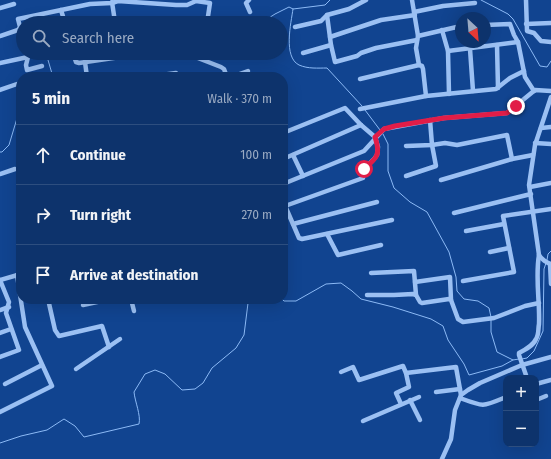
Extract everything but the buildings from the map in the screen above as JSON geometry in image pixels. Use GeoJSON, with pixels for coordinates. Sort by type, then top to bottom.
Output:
{"type":"FeatureCollection","features":[{"type":"Feature","properties":{"kind":"street"},"geometry":{"type":"LineString","coordinates":[[249,0],[246,4],[250,12]]}},
{"type":"Feature","properties":{"kind":"street"},"geometry":{"type":"LineString","coordinates":[[295,27],[321,21],[328,15],[349,9],[366,0]]}},
{"type":"Feature","properties":{"kind":"street"},"geometry":{"type":"LineString","coordinates":[[412,0],[415,13],[417,38],[416,48],[419,65],[424,69],[426,96]]}},
{"type":"Feature","properties":{"kind":"street"},"geometry":{"type":"LineString","coordinates":[[526,0],[526,29],[528,32],[534,33],[542,41],[551,42]]}},
{"type":"Feature","properties":{"kind":"street"},"geometry":{"type":"LineString","coordinates":[[112,1],[114,16]]}},
{"type":"Feature","properties":{"kind":"street"},"geometry":{"type":"LineString","coordinates":[[32,16],[112,1],[176,5],[187,5],[196,2],[210,3],[208,16]]}},
{"type":"Feature","properties":{"kind":"street"},"geometry":{"type":"LineString","coordinates":[[330,37],[381,20],[443,6],[475,3]]}},
{"type":"Feature","properties":{"kind":"street"},"geometry":{"type":"LineString","coordinates":[[0,8],[14,4]]}},
{"type":"Feature","properties":{"kind":"street"},"geometry":{"type":"LineString","coordinates":[[61,10],[63,16]]}},
{"type":"Feature","properties":{"kind":"street"},"geometry":{"type":"LineString","coordinates":[[328,15],[330,37],[335,62],[357,56],[376,48],[455,27]]}},
{"type":"Feature","properties":{"kind":"street"},"geometry":{"type":"LineString","coordinates":[[526,24],[551,23]]}},
{"type":"Feature","properties":{"kind":"street"},"geometry":{"type":"LineString","coordinates":[[491,25],[510,24],[518,42],[525,77],[534,91]]}},
{"type":"Feature","properties":{"kind":"street"},"geometry":{"type":"LineString","coordinates":[[442,30],[448,51],[449,94]]}},
{"type":"Feature","properties":{"kind":"street"},"geometry":{"type":"LineString","coordinates":[[0,36],[16,32]]}},
{"type":"Feature","properties":{"kind":"street"},"geometry":{"type":"LineString","coordinates":[[448,51],[518,42]]}},
{"type":"Feature","properties":{"kind":"street"},"geometry":{"type":"LineString","coordinates":[[303,53],[332,45]]}},
{"type":"Feature","properties":{"kind":"street"},"geometry":{"type":"LineString","coordinates":[[497,45],[498,88]]}},
{"type":"Feature","properties":{"kind":"street"},"geometry":{"type":"LineString","coordinates":[[470,49],[473,91]]}},
{"type":"Feature","properties":{"kind":"street"},"geometry":{"type":"LineString","coordinates":[[0,63],[16,58]]}},
{"type":"Feature","properties":{"kind":"street"},"geometry":{"type":"LineString","coordinates":[[26,60],[27,70],[42,66]]}},
{"type":"Feature","properties":{"kind":"street"},"geometry":{"type":"LineString","coordinates":[[76,60],[77,63],[99,60]]}},
{"type":"Feature","properties":{"kind":"street"},"geometry":{"type":"LineString","coordinates":[[203,60],[221,67],[225,72]]}},
{"type":"Feature","properties":{"kind":"street"},"geometry":{"type":"LineString","coordinates":[[85,62],[86,72]]}},
{"type":"Feature","properties":{"kind":"street"},"geometry":{"type":"LineString","coordinates":[[360,79],[419,65]]}},
{"type":"Feature","properties":{"kind":"street"},"geometry":{"type":"LineString","coordinates":[[360,109],[426,96],[496,89],[510,78],[524,71]]}},
{"type":"Feature","properties":{"kind":"street"},"geometry":{"type":"LineString","coordinates":[[0,90],[16,84]]}},
{"type":"Feature","properties":{"kind":"street"},"geometry":{"type":"LineString","coordinates":[[288,182],[364,151],[376,136],[384,129],[430,120],[507,113],[535,90],[551,91]]}},
{"type":"Feature","properties":{"kind":"street"},"geometry":{"type":"LineString","coordinates":[[526,375],[519,353],[531,346],[538,335],[539,303],[537,266],[540,256],[530,187],[533,155],[551,97]]}},
{"type":"Feature","properties":{"kind":"street"},"geometry":{"type":"LineString","coordinates":[[288,131],[345,108],[361,125],[376,136],[378,147],[377,155],[374,160],[364,169],[363,178],[288,202]]}},
{"type":"Feature","properties":{"kind":"street"},"geometry":{"type":"LineString","coordinates":[[406,176],[436,166],[432,145],[430,120]]}},
{"type":"Feature","properties":{"kind":"street"},"geometry":{"type":"LineString","coordinates":[[288,157],[361,125]]}},
{"type":"Feature","properties":{"kind":"street"},"geometry":{"type":"LineString","coordinates":[[541,128],[551,127]]}},
{"type":"Feature","properties":{"kind":"street"},"geometry":{"type":"LineString","coordinates":[[406,146],[445,143],[458,145],[507,135],[512,159]]}},
{"type":"Feature","properties":{"kind":"street"},"geometry":{"type":"LineString","coordinates":[[536,143],[551,144]]}},
{"type":"Feature","properties":{"kind":"street"},"geometry":{"type":"LineString","coordinates":[[293,155],[303,176]]}},
{"type":"Feature","properties":{"kind":"street"},"geometry":{"type":"LineString","coordinates":[[441,180],[512,159],[533,155]]}},
{"type":"Feature","properties":{"kind":"street"},"geometry":{"type":"LineString","coordinates":[[0,174],[15,169]]}},
{"type":"Feature","properties":{"kind":"street"},"geometry":{"type":"LineString","coordinates":[[530,187],[551,183]]}},
{"type":"Feature","properties":{"kind":"street"},"geometry":{"type":"LineString","coordinates":[[454,213],[531,194]]}},
{"type":"Feature","properties":{"kind":"street"},"geometry":{"type":"LineString","coordinates":[[293,224],[376,202]]}},
{"type":"Feature","properties":{"kind":"street"},"geometry":{"type":"LineString","coordinates":[[463,281],[514,272],[503,216],[551,209]]}},
{"type":"Feature","properties":{"kind":"street"},"geometry":{"type":"LineString","coordinates":[[288,212],[299,238],[302,239],[392,220]]}},
{"type":"Feature","properties":{"kind":"street"},"geometry":{"type":"LineString","coordinates":[[466,230],[504,224]]}},
{"type":"Feature","properties":{"kind":"street"},"geometry":{"type":"LineString","coordinates":[[327,234],[338,255],[381,245]]}},
{"type":"Feature","properties":{"kind":"street"},"geometry":{"type":"LineString","coordinates":[[490,252],[509,248]]}},
{"type":"Feature","properties":{"kind":"street"},"geometry":{"type":"LineString","coordinates":[[540,256],[550,264],[551,284]]}},
{"type":"Feature","properties":{"kind":"street"},"geometry":{"type":"LineString","coordinates":[[371,274],[414,271],[416,295],[420,302],[422,303],[445,298],[452,300]]}},
{"type":"Feature","properties":{"kind":"street"},"geometry":{"type":"LineString","coordinates":[[0,357],[19,350],[6,313],[9,307],[9,302],[0,280],[16,275]]}},
{"type":"Feature","properties":{"kind":"street"},"geometry":{"type":"LineString","coordinates":[[415,282],[450,276],[452,300],[460,322],[494,318],[525,306],[539,303]]}},
{"type":"Feature","properties":{"kind":"street"},"geometry":{"type":"LineString","coordinates":[[367,295],[416,295]]}},
{"type":"Feature","properties":{"kind":"street"},"geometry":{"type":"LineString","coordinates":[[0,412],[52,386],[25,327],[22,304]]}},
{"type":"Feature","properties":{"kind":"street"},"geometry":{"type":"LineString","coordinates":[[49,304],[54,330],[59,336],[102,326],[109,347]]}},
{"type":"Feature","properties":{"kind":"street"},"geometry":{"type":"LineString","coordinates":[[83,305],[88,304]]}},
{"type":"Feature","properties":{"kind":"street"},"geometry":{"type":"LineString","coordinates":[[132,304],[134,311]]}},
{"type":"Feature","properties":{"kind":"street"},"geometry":{"type":"LineString","coordinates":[[0,310],[9,307]]}},
{"type":"Feature","properties":{"kind":"street"},"geometry":{"type":"LineString","coordinates":[[0,333],[11,329]]}},
{"type":"Feature","properties":{"kind":"street"},"geometry":{"type":"LineString","coordinates":[[76,369],[120,339]]}},
{"type":"Feature","properties":{"kind":"street"},"geometry":{"type":"LineString","coordinates":[[460,397],[480,383],[522,364],[551,357]]}},
{"type":"Feature","properties":{"kind":"street"},"geometry":{"type":"LineString","coordinates":[[5,384],[42,365]]}},
{"type":"Feature","properties":{"kind":"street"},"geometry":{"type":"LineString","coordinates":[[341,372],[354,367],[359,380],[403,366],[409,387],[396,393],[401,404]]}},
{"type":"Feature","properties":{"kind":"street"},"geometry":{"type":"LineString","coordinates":[[406,373],[456,367],[460,397],[455,410],[451,439],[442,459]]}},
{"type":"Feature","properties":{"kind":"street"},"geometry":{"type":"LineString","coordinates":[[539,383],[551,380]]}},
{"type":"Feature","properties":{"kind":"street"},"geometry":{"type":"LineString","coordinates":[[436,392],[460,389]]}},
{"type":"Feature","properties":{"kind":"street"},"geometry":{"type":"LineString","coordinates":[[539,399],[546,396]]}},
{"type":"Feature","properties":{"kind":"street"},"geometry":{"type":"LineString","coordinates":[[363,421],[419,397]]}},
{"type":"Feature","properties":{"kind":"street"},"geometry":{"type":"LineString","coordinates":[[460,397],[480,406],[503,398]]}},
{"type":"Feature","properties":{"kind":"street"},"geometry":{"type":"LineString","coordinates":[[410,400],[420,420]]}},
{"type":"Feature","properties":{"kind":"waterway"},"geometry":{"type":"LineString","coordinates":[[272,16],[289,7],[293,9],[325,5],[330,0]]}},
{"type":"Feature","properties":{"kind":"waterway"},"geometry":{"type":"LineString","coordinates":[[481,0],[508,14],[513,19],[540,66],[547,67],[551,61]]}},
{"type":"Feature","properties":{"kind":"waterway"},"geometry":{"type":"LineString","coordinates":[[293,9],[289,39],[291,55],[294,61],[299,65],[306,67],[327,68],[362,106]]}},
{"type":"Feature","properties":{"kind":"waterway"},"geometry":{"type":"LineString","coordinates":[[48,60],[52,72]]}},
{"type":"Feature","properties":{"kind":"waterway"},"geometry":{"type":"LineString","coordinates":[[365,110],[380,130]]}},
{"type":"Feature","properties":{"kind":"waterway"},"geometry":{"type":"LineString","coordinates":[[0,152],[2,152],[9,145],[16,122]]}},
{"type":"Feature","properties":{"kind":"waterway"},"geometry":{"type":"LineString","coordinates":[[383,134],[388,144],[388,171],[394,188],[410,202],[427,212],[449,252],[456,277],[457,291],[464,299],[478,301],[489,308],[491,317]]}},
{"type":"Feature","properties":{"kind":"waterway"},"geometry":{"type":"LineString","coordinates":[[547,260],[548,254],[551,251]]}},
{"type":"Feature","properties":{"kind":"waterway"},"geometry":{"type":"LineString","coordinates":[[522,359],[527,358],[534,351],[543,331],[544,269],[546,263]]}},
{"type":"Feature","properties":{"kind":"waterway"},"geometry":{"type":"LineString","coordinates":[[288,301],[296,301],[326,284],[341,283],[361,299],[431,319],[443,326],[448,340],[464,364],[469,375],[502,366],[513,360]]}},
{"type":"Feature","properties":{"kind":"waterway"},"geometry":{"type":"LineString","coordinates":[[0,443],[47,430],[64,419],[75,426],[84,437],[139,424],[134,392],[145,374],[155,370],[165,374],[182,390],[195,389],[203,383],[212,368],[236,348],[244,335],[248,304]]}},
{"type":"Feature","properties":{"kind":"waterway"},"geometry":{"type":"LineString","coordinates":[[491,320],[491,332],[497,352],[513,360],[519,359]]}},
{"type":"Feature","properties":{"kind":"route"},"geometry":{"type":"LineString","coordinates":[[364,169],[374,160],[377,155],[378,147],[375,137],[384,129],[444,118],[507,113],[516,106]]}}]}
